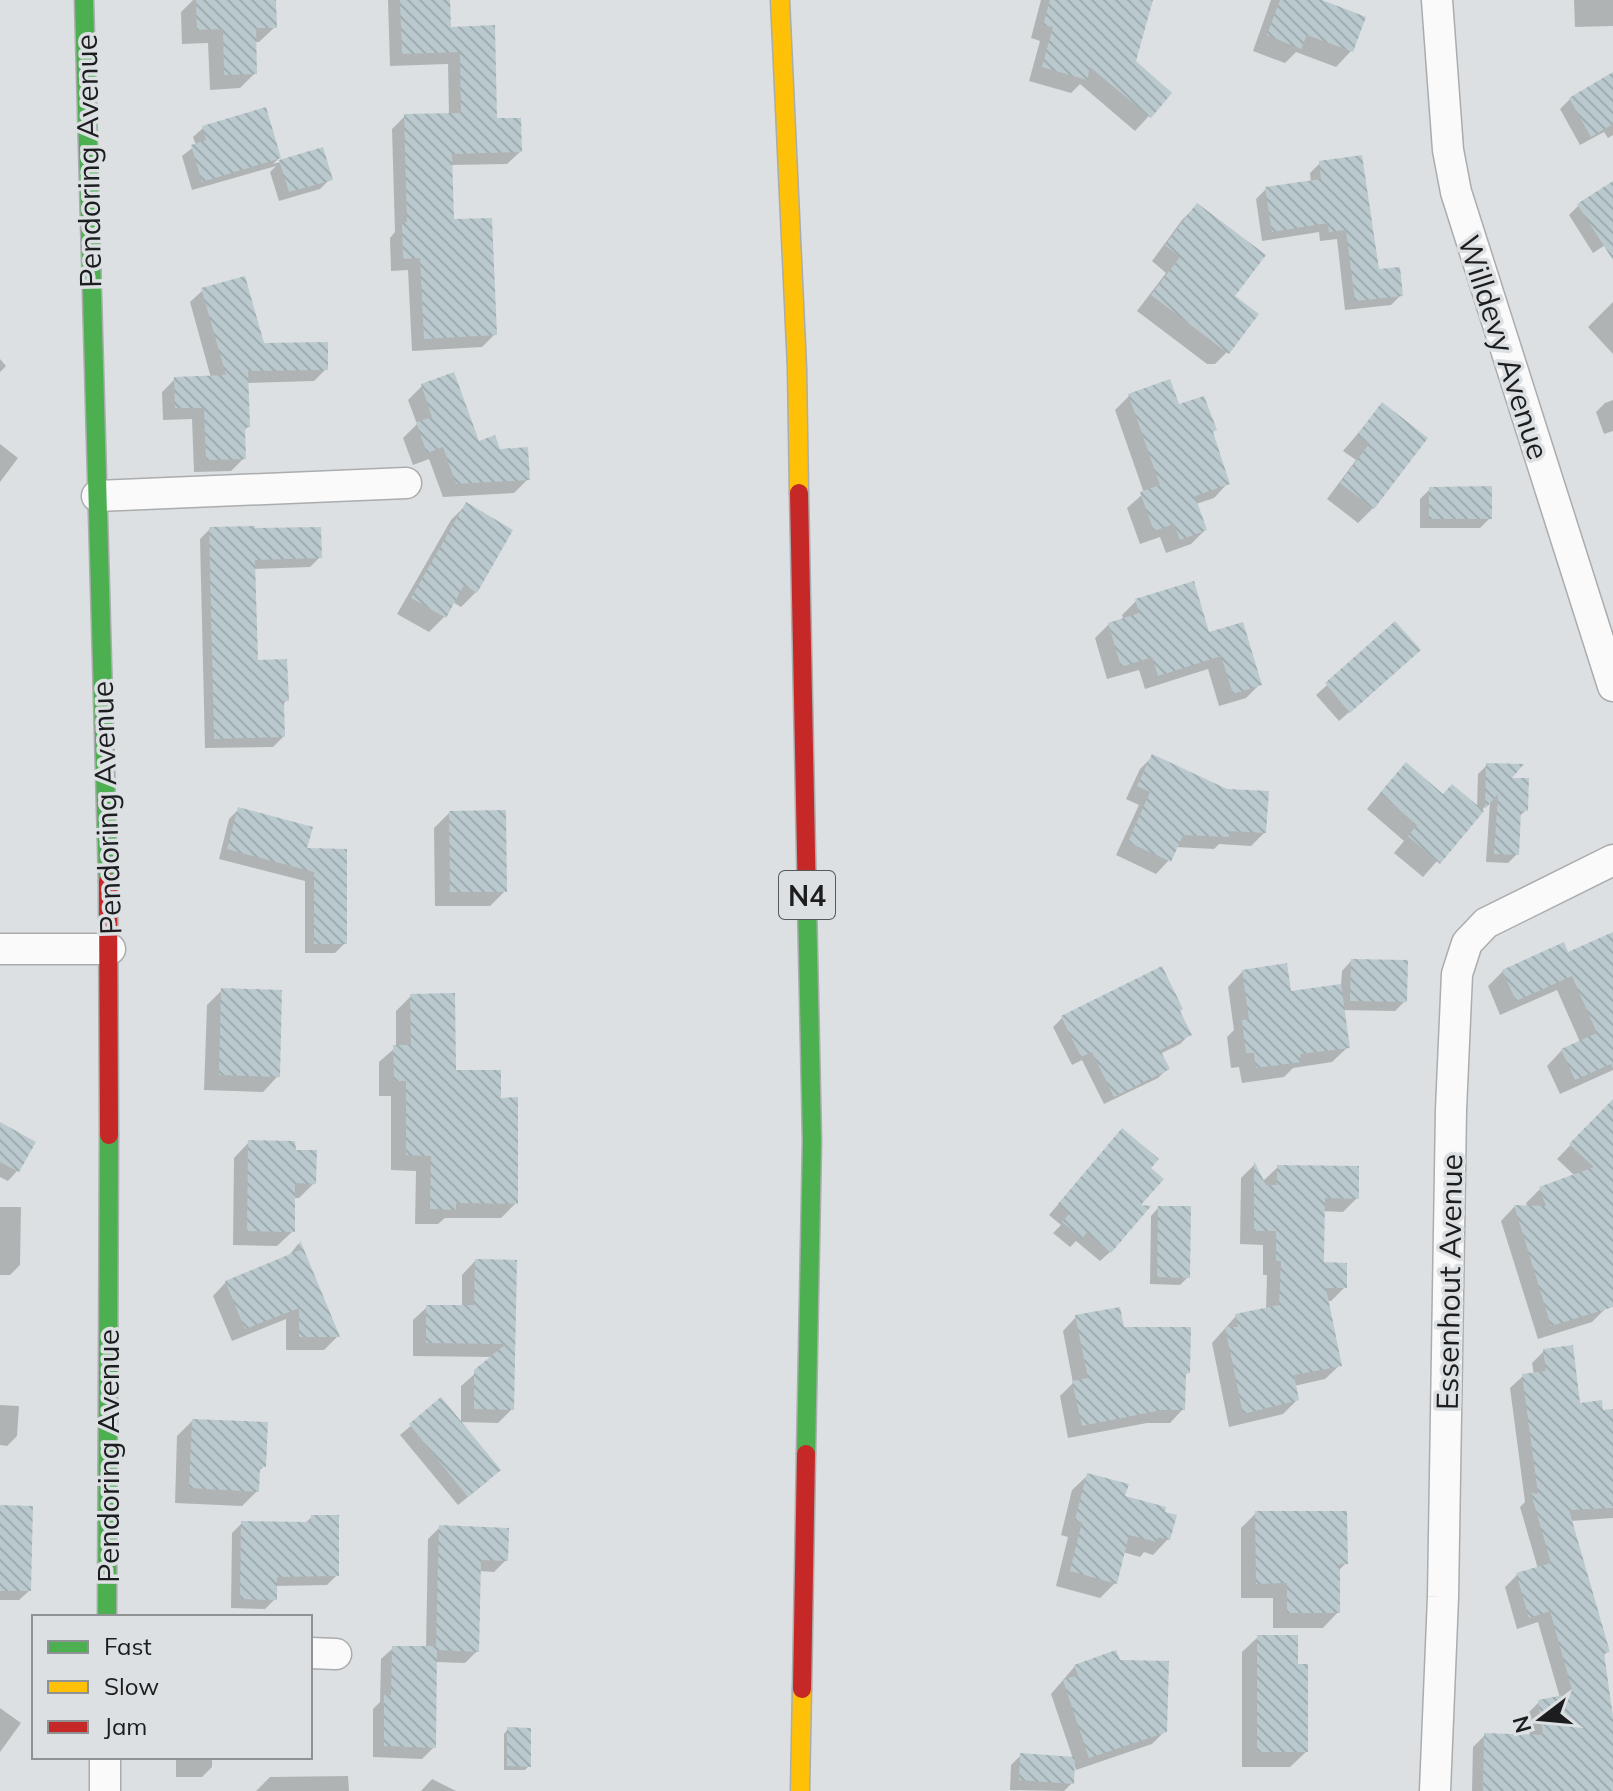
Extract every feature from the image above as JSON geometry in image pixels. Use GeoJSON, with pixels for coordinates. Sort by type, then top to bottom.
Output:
{"type":"FeatureCollection","features":[{"type":"Feature","properties":{"kind":"main road","name":"Pendoring Avenue"},"geometry":{"type":"LineString","coordinates":[[84,0],[110,949],[107,1615]]}},
{"type":"Feature","properties":{"kind":"main road","name":"N4"},"geometry":{"type":"LineString","coordinates":[[780,0],[797,368],[812,1141],[800,1791]]}},
{"type":"Feature","properties":{"kind":"street","name":"Willdevy Avenue"},"geometry":{"type":"LineString","coordinates":[[1437,0],[1448,150],[1456,192],[1613,686]]}},
{"type":"Feature","properties":{"kind":"street"},"geometry":{"type":"LineString","coordinates":[[97,496],[406,483]]}},
{"type":"Feature","properties":{"kind":"street","name":"Essenhout Avenue"},"geometry":{"type":"LineString","coordinates":[[1435,1791],[1443,1597],[1457,974],[1467,943],[1486,923],[1613,860]]}},
{"type":"Feature","properties":{"kind":"street"},"geometry":{"type":"LineString","coordinates":[[0,949],[110,949]]}},
{"type":"Feature","properties":{"kind":"street"},"geometry":{"type":"LineString","coordinates":[[105,1759],[105,1791]]}},
{"type":"Feature","properties":{"kind":"building"},"geometry":{"type":"Polygon","coordinates":[[[196,0],[276,0],[277,28],[256,28],[257,74],[224,75],[223,29],[197,30],[196,0]]]}},
{"type":"Feature","properties":{"kind":"building"},"geometry":{"type":"Polygon","coordinates":[[[400,0],[450,0],[451,27],[495,25],[497,118],[521,118],[522,152],[452,154],[454,219],[492,218],[497,335],[424,339],[420,258],[403,259],[402,223],[407,222],[404,114],[461,113],[460,52],[402,54],[400,0]]]}},
{"type":"Feature","properties":{"kind":"building"},"geometry":{"type":"Polygon","coordinates":[[[1050,0],[1153,0],[1136,61],[1172,93],[1151,118],[1090,67],[1087,80],[1042,67],[1053,27],[1043,25],[1050,0]]]}},
{"type":"Feature","properties":{"kind":"building"},"geometry":{"type":"Polygon","coordinates":[[[1280,0],[1322,0],[1366,17],[1353,52],[1307,35],[1301,49],[1267,35],[1280,0]]]}},
{"type":"Feature","properties":{"kind":"building"},"geometry":{"type":"Polygon","coordinates":[[[1613,72],[1613,124],[1591,137],[1569,98],[1613,72]]]}},
{"type":"Feature","properties":{"kind":"building"},"geometry":{"type":"Polygon","coordinates":[[[266,107],[281,158],[202,182],[191,145],[206,140],[202,126],[266,107]]]}},
{"type":"Feature","properties":{"kind":"building"},"geometry":{"type":"Polygon","coordinates":[[[323,147],[333,180],[289,192],[279,160],[323,147]]]}},
{"type":"Feature","properties":{"kind":"building"},"geometry":{"type":"Polygon","coordinates":[[[1362,155],[1379,269],[1400,267],[1403,296],[1355,301],[1346,230],[1329,232],[1328,223],[1272,232],[1265,187],[1321,179],[1319,161],[1362,155]]]}},
{"type":"Feature","properties":{"kind":"building"},"geometry":{"type":"Polygon","coordinates":[[[1613,181],[1613,260],[1577,204],[1613,181]]]}},
{"type":"Feature","properties":{"kind":"building"},"geometry":{"type":"Polygon","coordinates":[[[1197,203],[1266,255],[1235,296],[1259,314],[1229,354],[1151,295],[1180,257],[1165,245],[1197,203]]]}},
{"type":"Feature","properties":{"kind":"building"},"geometry":{"type":"Polygon","coordinates":[[[245,276],[264,343],[328,342],[328,370],[248,371],[250,427],[245,428],[246,459],[206,460],[204,408],[175,408],[174,377],[226,375],[201,288],[245,276]]]}},
{"type":"Feature","properties":{"kind":"building"},"geometry":{"type":"Polygon","coordinates":[[[454,372],[479,441],[495,435],[500,449],[528,447],[530,480],[456,484],[443,447],[427,453],[416,422],[432,417],[421,384],[454,372]]]}},
{"type":"Feature","properties":{"kind":"building"},"geometry":{"type":"Polygon","coordinates":[[[1170,379],[1179,404],[1204,396],[1217,430],[1213,432],[1230,484],[1195,496],[1207,530],[1180,540],[1174,524],[1154,531],[1140,492],[1160,485],[1128,394],[1170,379]]]}},
{"type":"Feature","properties":{"kind":"building"},"geometry":{"type":"Polygon","coordinates":[[[1382,402],[1428,438],[1374,509],[1340,483],[1369,444],[1357,435],[1382,402]]]}},
{"type":"Feature","properties":{"kind":"building"},"geometry":{"type":"Polygon","coordinates":[[[1492,486],[1492,519],[1429,519],[1429,487],[1492,486]]]}},
{"type":"Feature","properties":{"kind":"building"},"geometry":{"type":"Polygon","coordinates":[[[466,502],[513,530],[477,593],[464,585],[446,618],[411,598],[466,502]]]}},
{"type":"Feature","properties":{"kind":"building"},"geometry":{"type":"Polygon","coordinates":[[[209,527],[321,527],[322,558],[255,560],[258,660],[287,659],[289,701],[284,701],[285,737],[214,739],[209,527]]]}},
{"type":"Feature","properties":{"kind":"building"},"geometry":{"type":"Polygon","coordinates":[[[1194,581],[1209,632],[1243,622],[1262,685],[1233,694],[1221,656],[1158,676],[1152,657],[1121,667],[1108,623],[1139,613],[1135,599],[1194,581]]]}},
{"type":"Feature","properties":{"kind":"building"},"geometry":{"type":"Polygon","coordinates":[[[1395,621],[1421,650],[1350,713],[1325,683],[1395,621]]]}},
{"type":"Feature","properties":{"kind":"building"},"geometry":{"type":"Polygon","coordinates":[[[1152,754],[1227,789],[1269,791],[1266,833],[1229,831],[1229,837],[1183,835],[1171,862],[1128,842],[1150,792],[1137,786],[1152,754]]]}},
{"type":"Feature","properties":{"kind":"building"},"geometry":{"type":"Polygon","coordinates":[[[1406,762],[1443,794],[1452,784],[1484,811],[1440,864],[1408,836],[1417,825],[1380,793],[1406,762]]]}},
{"type":"Feature","properties":{"kind":"building"},"geometry":{"type":"Polygon","coordinates":[[[1486,763],[1524,764],[1512,778],[1529,778],[1528,811],[1521,811],[1519,855],[1494,854],[1498,794],[1485,809],[1486,763]]]}},
{"type":"Feature","properties":{"kind":"building"},"geometry":{"type":"Polygon","coordinates":[[[238,807],[313,827],[307,848],[347,849],[347,944],[314,944],[314,872],[227,849],[238,807]]]}},
{"type":"Feature","properties":{"kind":"building"},"geometry":{"type":"Polygon","coordinates":[[[506,810],[507,892],[450,892],[449,811],[506,810]]]}},
{"type":"Feature","properties":{"kind":"building"},"geometry":{"type":"Polygon","coordinates":[[[1613,932],[1613,1069],[1611,1064],[1575,1080],[1561,1049],[1597,1033],[1572,976],[1516,1001],[1502,970],[1564,942],[1568,952],[1613,932]]]}},
{"type":"Feature","properties":{"kind":"building"},"geometry":{"type":"Polygon","coordinates":[[[1351,959],[1408,960],[1407,1002],[1350,1001],[1351,959]]]}},
{"type":"Feature","properties":{"kind":"building"},"geometry":{"type":"Polygon","coordinates":[[[1287,963],[1291,991],[1341,984],[1350,1048],[1300,1054],[1301,1062],[1256,1068],[1254,1053],[1246,1053],[1242,1020],[1249,1019],[1242,970],[1287,963]]]}},
{"type":"Feature","properties":{"kind":"building"},"geometry":{"type":"Polygon","coordinates":[[[1162,966],[1192,1035],[1160,1050],[1170,1069],[1114,1097],[1092,1052],[1081,1057],[1061,1016],[1162,966]]]}},
{"type":"Feature","properties":{"kind":"building"},"geometry":{"type":"Polygon","coordinates":[[[221,988],[282,990],[280,1077],[219,1075],[221,988]]]}},
{"type":"Feature","properties":{"kind":"building"},"geometry":{"type":"Polygon","coordinates":[[[455,993],[456,1070],[501,1070],[501,1098],[518,1097],[518,1204],[456,1203],[456,1210],[430,1209],[431,1156],[406,1155],[406,1081],[394,1081],[393,1045],[411,1045],[410,994],[455,993]]]}},
{"type":"Feature","properties":{"kind":"building"},"geometry":{"type":"Polygon","coordinates":[[[1613,1099],[1613,1307],[1551,1326],[1514,1205],[1546,1206],[1539,1187],[1594,1167],[1569,1144],[1613,1099]]]}},
{"type":"Feature","properties":{"kind":"building"},"geometry":{"type":"Polygon","coordinates":[[[0,1122],[36,1142],[19,1172],[0,1162],[0,1122]]]}},
{"type":"Feature","properties":{"kind":"building"},"geometry":{"type":"Polygon","coordinates":[[[1122,1128],[1159,1159],[1151,1168],[1164,1179],[1141,1205],[1151,1206],[1111,1253],[1087,1232],[1082,1239],[1062,1222],[1069,1214],[1058,1204],[1122,1128]]]}},
{"type":"Feature","properties":{"kind":"building"},"geometry":{"type":"Polygon","coordinates":[[[248,1140],[295,1141],[296,1150],[317,1150],[316,1184],[295,1183],[295,1232],[247,1231],[248,1140]]]}},
{"type":"Feature","properties":{"kind":"building"},"geometry":{"type":"Polygon","coordinates":[[[1254,1161],[1266,1185],[1277,1185],[1277,1165],[1359,1166],[1359,1199],[1325,1198],[1324,1262],[1347,1263],[1347,1288],[1326,1288],[1342,1366],[1294,1375],[1299,1400],[1243,1414],[1225,1327],[1238,1327],[1235,1314],[1279,1305],[1281,1261],[1276,1261],[1276,1231],[1254,1231],[1254,1161]]]}},
{"type":"Feature","properties":{"kind":"building"},"geometry":{"type":"Polygon","coordinates":[[[1158,1206],[1191,1206],[1190,1278],[1157,1277],[1158,1206]]]}},
{"type":"Feature","properties":{"kind":"building"},"geometry":{"type":"Polygon","coordinates":[[[300,1240],[340,1337],[299,1337],[299,1308],[245,1329],[225,1281],[300,1250],[300,1240]]]}},
{"type":"Feature","properties":{"kind":"building"},"geometry":{"type":"Polygon","coordinates":[[[475,1259],[517,1260],[514,1410],[474,1409],[474,1370],[506,1344],[426,1343],[426,1305],[474,1305],[475,1259]]]}},
{"type":"Feature","properties":{"kind":"building"},"geometry":{"type":"Polygon","coordinates":[[[1120,1307],[1124,1327],[1191,1327],[1185,1410],[1162,1410],[1082,1426],[1072,1381],[1088,1378],[1075,1315],[1120,1307]]]}},
{"type":"Feature","properties":{"kind":"building"},"geometry":{"type":"Polygon","coordinates":[[[1573,1345],[1580,1403],[1602,1400],[1603,1410],[1613,1409],[1613,1508],[1569,1510],[1610,1652],[1604,1653],[1613,1717],[1613,1791],[1483,1791],[1484,1733],[1543,1735],[1538,1700],[1573,1693],[1550,1611],[1529,1618],[1516,1573],[1551,1563],[1531,1493],[1538,1494],[1522,1374],[1546,1371],[1543,1349],[1573,1345]]]}},
{"type":"Feature","properties":{"kind":"building"},"geometry":{"type":"Polygon","coordinates":[[[441,1397],[501,1470],[468,1497],[409,1424],[441,1397]]]}},
{"type":"Feature","properties":{"kind":"building"},"geometry":{"type":"Polygon","coordinates":[[[192,1419],[268,1422],[266,1467],[260,1467],[259,1492],[189,1488],[192,1419]]]}},
{"type":"Feature","properties":{"kind":"building"},"geometry":{"type":"Polygon","coordinates":[[[1087,1473],[1129,1484],[1125,1496],[1166,1507],[1165,1512],[1177,1515],[1170,1540],[1158,1537],[1157,1542],[1129,1535],[1117,1584],[1070,1571],[1082,1522],[1075,1520],[1087,1473]]]}},
{"type":"Feature","properties":{"kind":"building"},"geometry":{"type":"Polygon","coordinates":[[[0,1505],[33,1506],[31,1591],[0,1591],[0,1505]]]}},
{"type":"Feature","properties":{"kind":"building"},"geometry":{"type":"Polygon","coordinates":[[[1255,1511],[1347,1511],[1348,1564],[1340,1564],[1340,1613],[1287,1613],[1287,1583],[1256,1584],[1255,1511]]]}},
{"type":"Feature","properties":{"kind":"building"},"geometry":{"type":"Polygon","coordinates":[[[311,1515],[339,1515],[339,1576],[277,1577],[277,1600],[240,1599],[241,1521],[311,1522],[311,1515]]]}},
{"type":"Feature","properties":{"kind":"building"},"geometry":{"type":"Polygon","coordinates":[[[439,1525],[509,1528],[508,1561],[481,1560],[479,1652],[437,1650],[436,1748],[384,1746],[384,1695],[391,1695],[392,1646],[436,1646],[439,1525]]]}},
{"type":"Feature","properties":{"kind":"building"},"geometry":{"type":"Polygon","coordinates":[[[1257,1635],[1298,1635],[1298,1664],[1308,1664],[1308,1752],[1257,1752],[1257,1635]]]}},
{"type":"Feature","properties":{"kind":"building"},"geometry":{"type":"Polygon","coordinates":[[[1116,1650],[1120,1660],[1169,1661],[1167,1732],[1089,1758],[1063,1680],[1078,1675],[1074,1665],[1116,1650]]]}},
{"type":"Feature","properties":{"kind":"building"},"geometry":{"type":"Polygon","coordinates":[[[507,1727],[531,1728],[531,1767],[507,1766],[507,1727]]]}},
{"type":"Feature","properties":{"kind":"building"},"geometry":{"type":"Polygon","coordinates":[[[1020,1753],[1075,1757],[1074,1784],[1019,1780],[1020,1753]]]}},
{"type":"Feature","properties":{"kind":"traffic: fast"},"geometry":{"type":"LineString","coordinates":[[84,0],[108,882]]}},
{"type":"Feature","properties":{"kind":"traffic: fast"},"geometry":{"type":"LineString","coordinates":[[806,1454],[812,1141],[807,903]]}},
{"type":"Feature","properties":{"kind":"traffic: fast"},"geometry":{"type":"LineString","coordinates":[[107,1615],[109,1135]]}},
{"type":"Feature","properties":{"kind":"traffic: slow"},"geometry":{"type":"LineString","coordinates":[[780,0],[797,368],[799,493]]}},
{"type":"Feature","properties":{"kind":"traffic: slow"},"geometry":{"type":"LineString","coordinates":[[800,1791],[802,1689]]}},
{"type":"Feature","properties":{"kind":"traffic: jam"},"geometry":{"type":"LineString","coordinates":[[799,493],[807,903]]}},
{"type":"Feature","properties":{"kind":"traffic: jam"},"geometry":{"type":"LineString","coordinates":[[108,882],[109,1135]]}},
{"type":"Feature","properties":{"kind":"traffic: jam"},"geometry":{"type":"LineString","coordinates":[[802,1689],[806,1454]]}}]}
